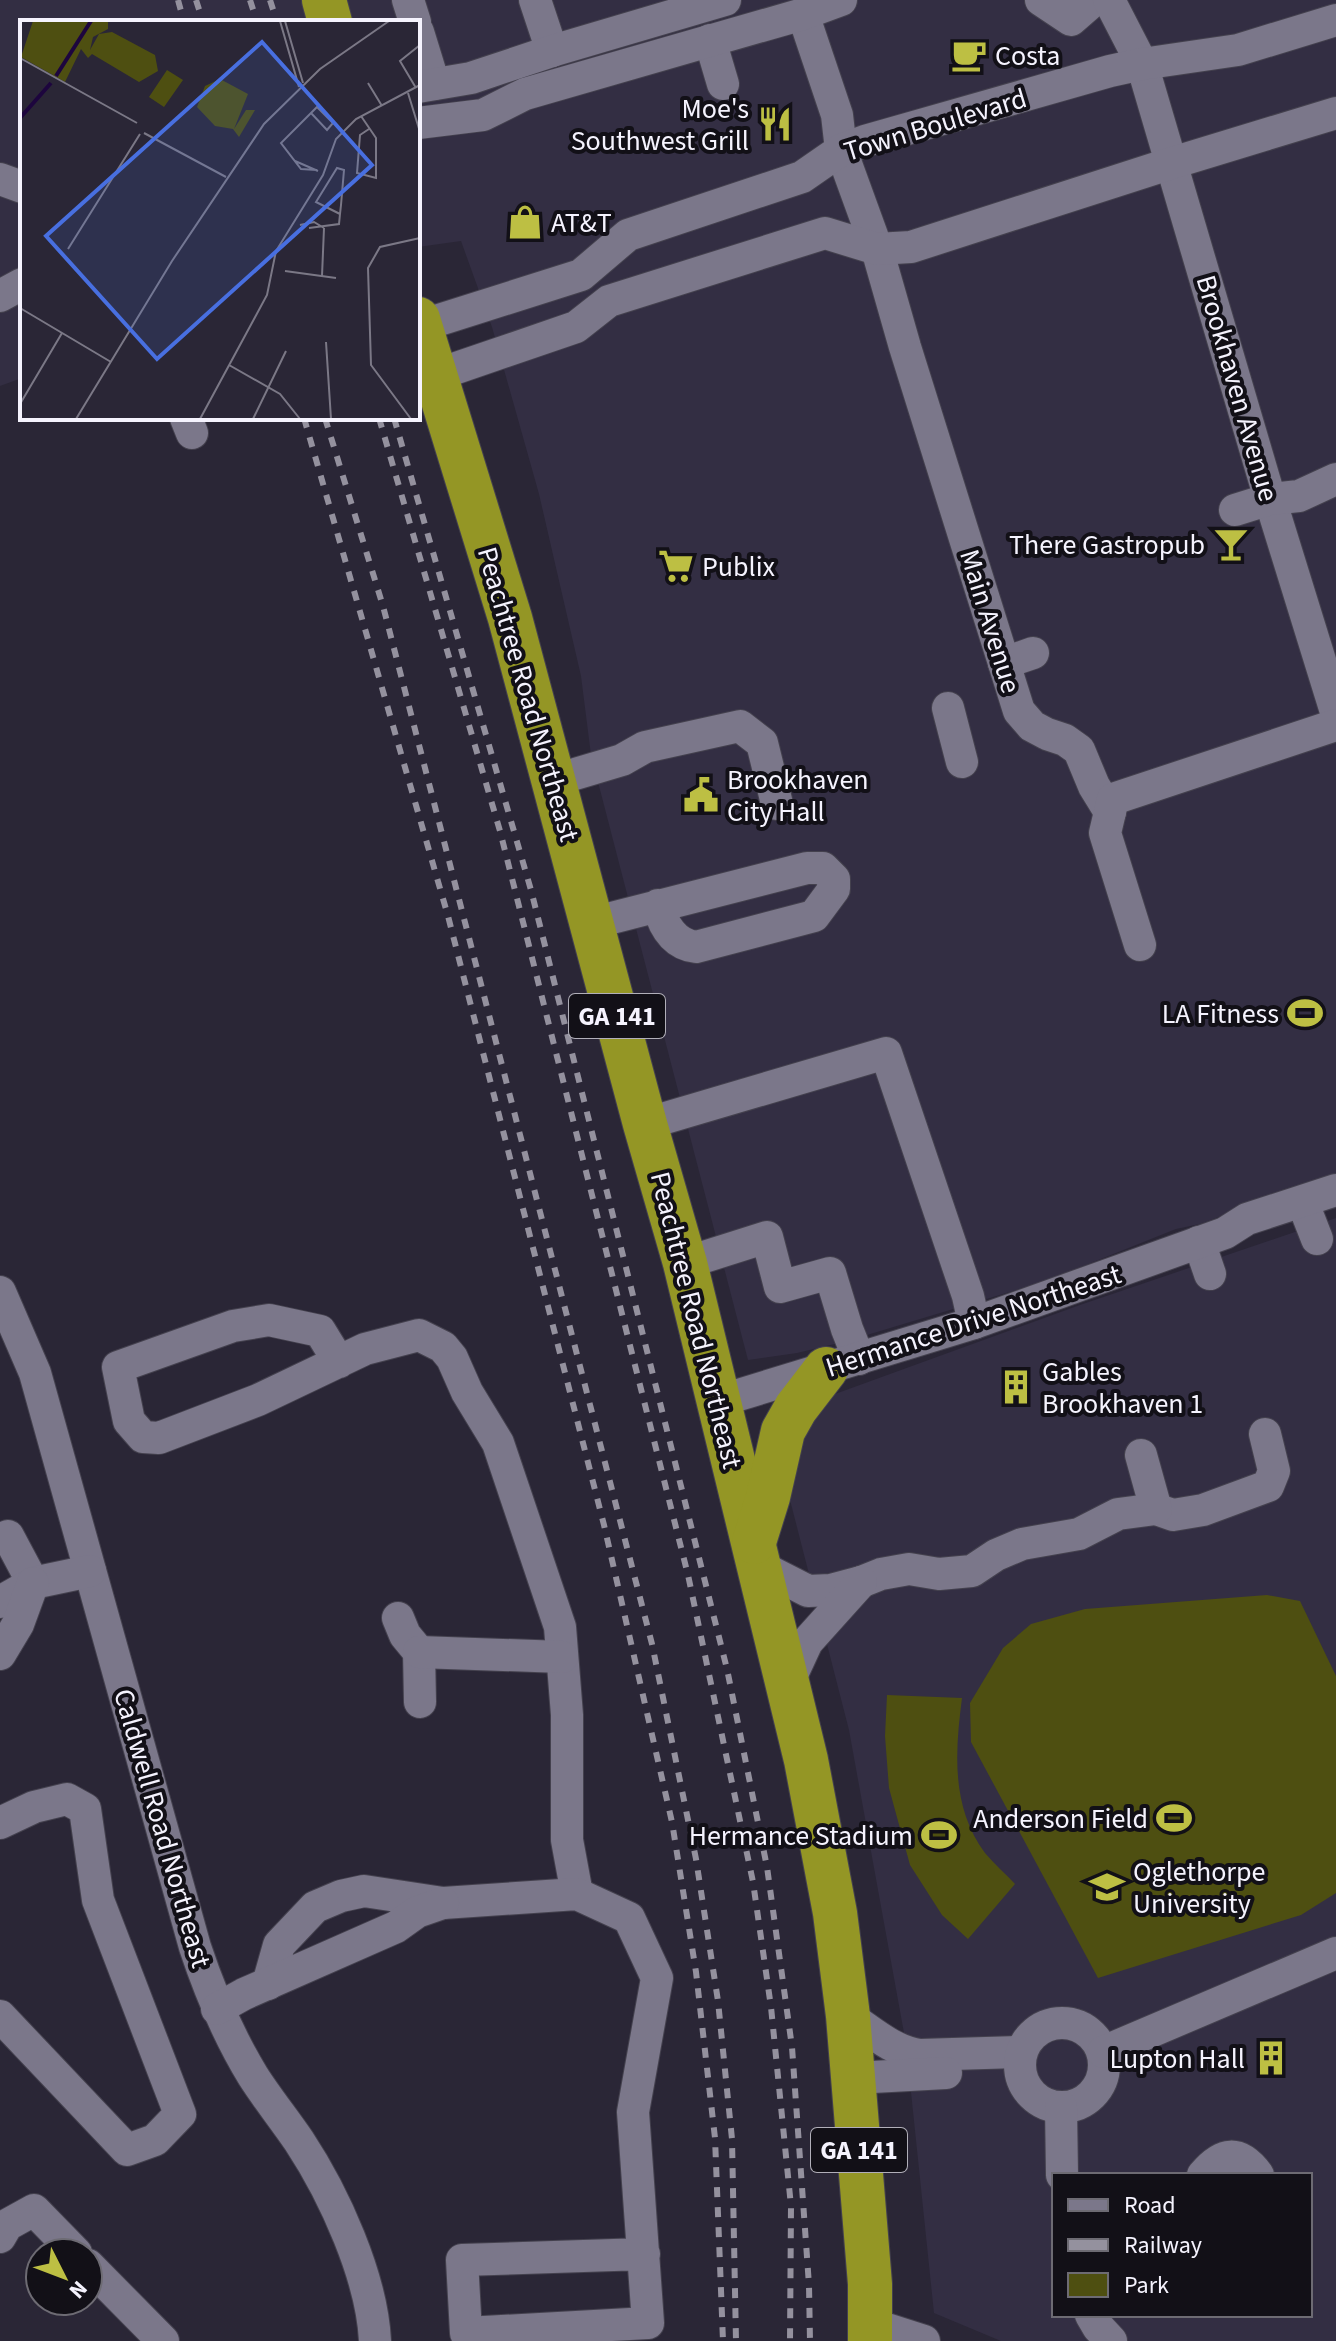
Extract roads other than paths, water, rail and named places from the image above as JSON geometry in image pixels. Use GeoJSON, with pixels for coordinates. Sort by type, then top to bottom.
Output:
{"type":"FeatureCollection","features":[{"type":"Feature","properties":{"kind":"highway"},"geometry":{"type":"LineString","coordinates":[[324,0],[329,20]]}},
{"type":"Feature","properties":{"kind":"highway","name":"Peachtree Road Northeast"},"geometry":{"type":"LineString","coordinates":[[420,326],[510,618],[555,780],[645,1124],[685,1263],[806,1760],[835,1913],[848,2016],[871,2332]]}},
{"type":"Feature","properties":{"kind":"highway"},"geometry":{"type":"LineString","coordinates":[[756,1555],[783,1431],[796,1408],[843,1364]]}},
{"type":"Feature","properties":{"kind":"street"},"geometry":{"type":"LineString","coordinates":[[408,0],[414,20]]}},
{"type":"Feature","properties":{"kind":"street"},"geometry":{"type":"LineString","coordinates":[[535,0],[552,51]]}},
{"type":"Feature","properties":{"kind":"street"},"geometry":{"type":"LineString","coordinates":[[420,45],[426,85],[471,78],[725,0]]}},
{"type":"Feature","properties":{"kind":"street"},"geometry":{"type":"LineString","coordinates":[[420,123],[483,115],[525,94],[803,14],[841,0]]}},
{"type":"Feature","properties":{"kind":"street"},"geometry":{"type":"LineString","coordinates":[[1041,0],[1071,20],[1094,0]]}},
{"type":"Feature","properties":{"kind":"street","name":"Brookhaven Avenue"},"geometry":{"type":"LineString","coordinates":[[1109,0],[1142,64],[1336,712]]}},
{"type":"Feature","properties":{"kind":"street","name":"Main Avenue"},"geometry":{"type":"LineString","coordinates":[[803,14],[837,115],[841,150],[877,249],[905,347],[1019,658],[1019,711],[1032,726],[1065,740],[1079,750],[1094,786],[1110,812]]}},
{"type":"Feature","properties":{"kind":"street","name":"Town Boulevard"},"geometry":{"type":"LineString","coordinates":[[420,323],[581,275],[628,235],[802,177],[841,150],[1142,64],[1238,50],[1336,20]]}},
{"type":"Feature","properties":{"kind":"street"},"geometry":{"type":"LineString","coordinates":[[710,40],[723,84]]}},
{"type":"Feature","properties":{"kind":"street"},"geometry":{"type":"LineString","coordinates":[[436,375],[576,327],[609,301],[825,233],[877,249],[911,247],[1336,113]]}},
{"type":"Feature","properties":{"kind":"street"},"geometry":{"type":"LineString","coordinates":[[0,179],[20,186]]}},
{"type":"Feature","properties":{"kind":"street"},"geometry":{"type":"LineString","coordinates":[[0,296],[20,285]]}},
{"type":"Feature","properties":{"kind":"street"},"geometry":{"type":"LineString","coordinates":[[1235,510],[1270,499],[1299,496],[1336,479]]}},
{"type":"Feature","properties":{"kind":"street"},"geometry":{"type":"LineString","coordinates":[[948,708],[962,762]]}},
{"type":"Feature","properties":{"kind":"street"},"geometry":{"type":"LineString","coordinates":[[1140,945],[1105,833],[1113,799],[1336,725]]}},
{"type":"Feature","properties":{"kind":"street"},"geometry":{"type":"LineString","coordinates":[[555,780],[622,760],[645,747],[740,726],[762,743],[777,804]]}},
{"type":"Feature","properties":{"kind":"street"},"geometry":{"type":"LineString","coordinates":[[592,923],[658,905],[807,868],[823,868],[834,879],[834,889],[814,916],[696,947],[689,946],[668,931],[658,905]]}},
{"type":"Feature","properties":{"kind":"street"},"geometry":{"type":"LineString","coordinates":[[645,1124],[886,1053],[968,1296],[974,1323]]}},
{"type":"Feature","properties":{"kind":"street","name":"Hermance Drive Northeast"},"geometry":{"type":"LineString","coordinates":[[719,1401],[974,1323],[1212,1238],[1247,1219],[1325,1216]]}},
{"type":"Feature","properties":{"kind":"street"},"geometry":{"type":"LineString","coordinates":[[685,1263],[767,1237],[780,1287],[830,1273],[847,1329],[843,1364]]}},
{"type":"Feature","properties":{"kind":"street"},"geometry":{"type":"LineString","coordinates":[[1210,1274],[1212,1238]]}},
{"type":"Feature","properties":{"kind":"street","name":"Caldwell Road Northeast"},"geometry":{"type":"LineString","coordinates":[[0,1292],[35,1373],[195,1947],[217,2009],[251,2072],[300,2143],[335,2203],[359,2267],[375,2341]]}},
{"type":"Feature","properties":{"kind":"street"},"geometry":{"type":"LineString","coordinates":[[339,1362],[320,1331],[269,1320],[233,1326],[118,1367],[129,1421],[143,1437],[159,1438],[258,1400],[339,1362],[365,1349],[419,1335],[443,1347],[498,1443],[560,1627],[567,1715],[567,1840],[577,1894]]}},
{"type":"Feature","properties":{"kind":"street"},"geometry":{"type":"LineString","coordinates":[[756,1555],[808,1591],[831,1590],[881,1574],[909,1569],[939,1574],[972,1571],[996,1555],[1022,1544],[1079,1534],[1118,1514],[1156,1509],[1173,1515],[1203,1510],[1268,1486],[1274,1471],[1265,1434]]}},
{"type":"Feature","properties":{"kind":"street"},"geometry":{"type":"LineString","coordinates":[[1141,1455],[1156,1509]]}},
{"type":"Feature","properties":{"kind":"street"},"geometry":{"type":"LineString","coordinates":[[0,1654],[18,1624],[33,1583],[8,1536]]}},
{"type":"Feature","properties":{"kind":"street"},"geometry":{"type":"LineString","coordinates":[[0,1602],[33,1583],[90,1571]]}},
{"type":"Feature","properties":{"kind":"street"},"geometry":{"type":"LineString","coordinates":[[788,1683],[807,1642],[861,1582]]}},
{"type":"Feature","properties":{"kind":"street"},"geometry":{"type":"LineString","coordinates":[[398,1618],[405,1635],[419,1652],[420,1702]]}},
{"type":"Feature","properties":{"kind":"street"},"geometry":{"type":"LineString","coordinates":[[419,1652],[562,1657]]}},
{"type":"Feature","properties":{"kind":"street"},"geometry":{"type":"LineString","coordinates":[[0,1823],[34,1807],[67,1799],[85,1809],[98,1900],[180,2114],[155,2140],[127,2150],[0,2016]]}},
{"type":"Feature","properties":{"kind":"street"},"geometry":{"type":"LineString","coordinates":[[217,2009],[277,1980],[373,1915],[577,1894],[629,1918],[657,1978],[633,2112],[644,2254],[648,2323],[466,2333],[462,2260],[644,2254]]}},
{"type":"Feature","properties":{"kind":"street"},"geometry":{"type":"LineString","coordinates":[[277,1980],[279,1945],[315,1907],[341,1896],[396,1927],[430,1908]]}},
{"type":"Feature","properties":{"kind":"street"},"geometry":{"type":"LineString","coordinates":[[1103,2052],[1336,1953]]}},
{"type":"Feature","properties":{"kind":"street"},"geometry":{"type":"LineString","coordinates":[[848,2016],[898,2050],[910,2054],[1020,2061]]}},
{"type":"Feature","properties":{"kind":"street"},"geometry":{"type":"LineString","coordinates":[[1066,2022],[1082,2027],[1094,2036],[1103,2052],[1103,2077],[1089,2098],[1076,2105],[1050,2106],[1029,2092],[1020,2061],[1034,2032],[1048,2024],[1066,2022]]}},
{"type":"Feature","properties":{"kind":"street"},"geometry":{"type":"LineString","coordinates":[[854,2078],[1020,2061]]}},
{"type":"Feature","properties":{"kind":"street"},"geometry":{"type":"LineString","coordinates":[[1061,2107],[1062,2173]]}},
{"type":"Feature","properties":{"kind":"street"},"geometry":{"type":"LineString","coordinates":[[1205,2173],[1214,2161],[1228,2156],[1244,2159],[1256,2173]]}},
{"type":"Feature","properties":{"kind":"street"},"geometry":{"type":"LineString","coordinates":[[0,2237],[7,2225],[34,2210],[60,2237]]}},
{"type":"Feature","properties":{"kind":"street"},"geometry":{"type":"LineString","coordinates":[[104,2281],[163,2341]]}},
{"type":"Feature","properties":{"kind":"street"},"geometry":{"type":"LineString","coordinates":[[1092,2317],[1111,2341]]}},
{"type":"Feature","properties":{"kind":"street"},"geometry":{"type":"LineString","coordinates":[[871,2332],[924,2341]]}},
{"type":"Feature","properties":{"kind":"railway"},"geometry":{"type":"LineString","coordinates":[[178,0],[183,20]]}},
{"type":"Feature","properties":{"kind":"railway"},"geometry":{"type":"LineString","coordinates":[[196,0],[202,20]]}},
{"type":"Feature","properties":{"kind":"railway"},"geometry":{"type":"LineString","coordinates":[[250,0],[256,20]]}},
{"type":"Feature","properties":{"kind":"railway"},"geometry":{"type":"LineString","coordinates":[[270,0],[276,20]]}},
{"type":"Feature","properties":{"kind":"railway"},"geometry":{"type":"LineString","coordinates":[[305,420],[448,916],[604,1525],[672,1822],[696,1972],[715,2138],[723,2341]]}},
{"type":"Feature","properties":{"kind":"railway"},"geometry":{"type":"LineString","coordinates":[[326,420],[383,606],[652,1644],[696,1859],[718,2001],[732,2139],[736,2341]]}},
{"type":"Feature","properties":{"kind":"railway"},"geometry":{"type":"LineString","coordinates":[[380,420],[500,831],[688,1575],[753,1882],[771,2007],[791,2206],[790,2341]]}},
{"type":"Feature","properties":{"kind":"railway"},"geometry":{"type":"LineString","coordinates":[[395,420],[531,890],[727,1669],[767,1867],[792,2047],[809,2285],[810,2341]]}},
{"type":"Feature","properties":{"kind":"place","name":"Costa"},"geometry":{"type":"Point","coordinates":[969,55]}},
{"type":"Feature","properties":{"kind":"place","name":"Moe's Southwest Grill"},"geometry":{"type":"Point","coordinates":[775,124]}},
{"type":"Feature","properties":{"kind":"place","name":"AT&T"},"geometry":{"type":"Point","coordinates":[525,222]}},
{"type":"Feature","properties":{"kind":"place","name":"There Gastropub"},"geometry":{"type":"Point","coordinates":[1231,544]}},
{"type":"Feature","properties":{"kind":"place","name":"Publix"},"geometry":{"type":"Point","coordinates":[676,566]}},
{"type":"Feature","properties":{"kind":"place","name":"Brookhaven City Hall"},"geometry":{"type":"Point","coordinates":[701,795]}},
{"type":"Feature","properties":{"kind":"place","name":"LA Fitness"},"geometry":{"type":"Point","coordinates":[1305,1013]}},
{"type":"Feature","properties":{"kind":"place","name":"Gables Brookhaven 1"},"geometry":{"type":"Point","coordinates":[1016,1387]}},
{"type":"Feature","properties":{"kind":"place","name":"Anderson Field"},"geometry":{"type":"Point","coordinates":[1174,1818]}},
{"type":"Feature","properties":{"kind":"place","name":"Hermance Stadium"},"geometry":{"type":"Point","coordinates":[939,1835]}},
{"type":"Feature","properties":{"kind":"place","name":"Oglethorpe University"},"geometry":{"type":"Point","coordinates":[1107,1887]}},
{"type":"Feature","properties":{"kind":"place","name":"Lupton Hall"},"geometry":{"type":"Point","coordinates":[1271,2058]}}]}
